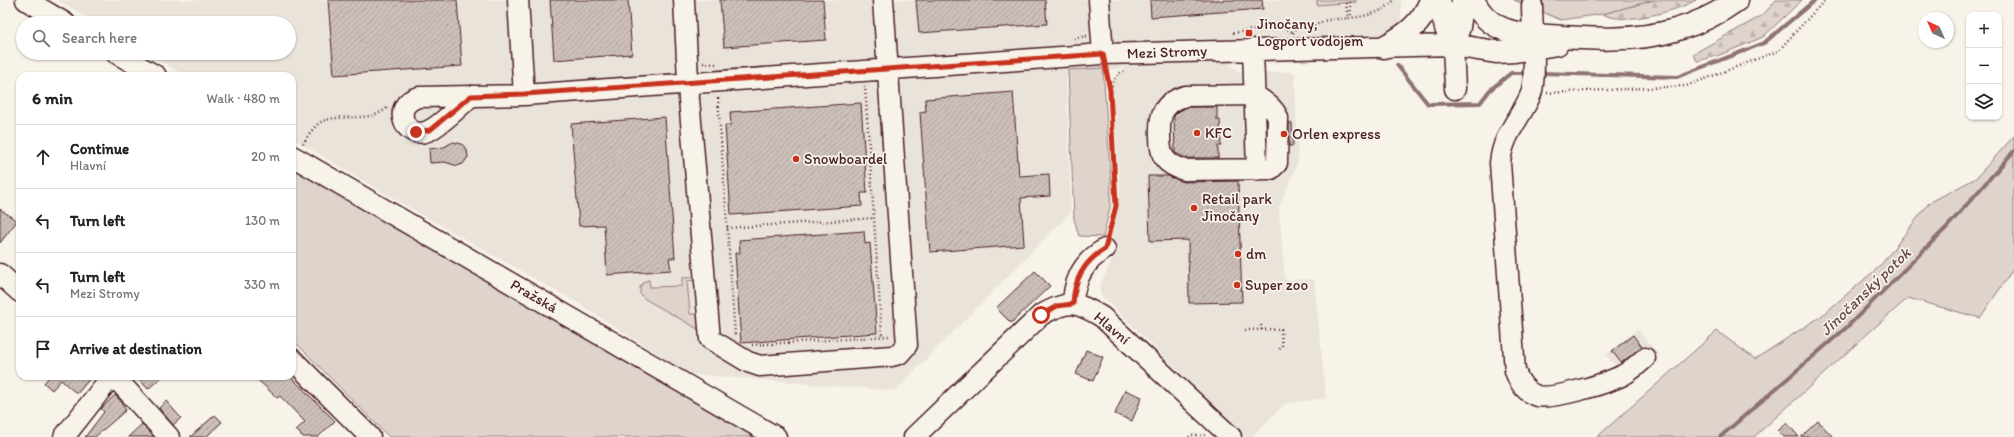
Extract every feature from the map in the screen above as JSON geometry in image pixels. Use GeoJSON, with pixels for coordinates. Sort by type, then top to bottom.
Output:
{"type":"FeatureCollection","features":[{"type":"Feature","properties":{"kind":"main road"},"geometry":{"type":"LineString","coordinates":[[1384,47],[1413,29],[1422,20],[1431,0]]}},
{"type":"Feature","properties":{"kind":"main road"},"geometry":{"type":"LineString","coordinates":[[1439,0],[1446,28],[1453,45]]}},
{"type":"Feature","properties":{"kind":"main road"},"geometry":{"type":"LineString","coordinates":[[1453,45],[1458,27],[1462,0]]}},
{"type":"Feature","properties":{"kind":"main road"},"geometry":{"type":"LineString","coordinates":[[1473,0],[1485,17],[1498,27],[1513,33],[1533,64]]}},
{"type":"Feature","properties":{"kind":"main road"},"geometry":{"type":"LineString","coordinates":[[1453,45],[1496,52],[1533,64],[1581,38],[1642,36],[1674,31],[1708,18],[1737,0]]}},
{"type":"Feature","properties":{"kind":"street"},"geometry":{"type":"LineString","coordinates":[[26,0],[53,16]]}},
{"type":"Feature","properties":{"kind":"street"},"geometry":{"type":"LineString","coordinates":[[518,0],[524,94]]}},
{"type":"Feature","properties":{"kind":"street"},"geometry":{"type":"LineString","coordinates":[[684,0],[688,83],[710,339],[748,362],[760,366],[892,356],[899,354],[905,349],[907,336],[883,0]]}},
{"type":"Feature","properties":{"kind":"street"},"geometry":{"type":"LineString","coordinates":[[1099,0],[1103,54]]}},
{"type":"Feature","properties":{"kind":"street"},"geometry":{"type":"LineString","coordinates":[[1532,5],[1533,64],[1505,138],[1500,163],[1515,371],[1520,382],[1527,391],[1537,396],[1548,397],[1592,386],[1623,375],[1645,358]]}},
{"type":"Feature","properties":{"kind":"street"},"geometry":{"type":"LineString","coordinates":[[1453,45],[1455,89]]}},
{"type":"Feature","properties":{"kind":"street","name":"Mezi Stromy"},"geometry":{"type":"LineString","coordinates":[[471,96],[524,94],[1103,54],[1453,45]]}},
{"type":"Feature","properties":{"kind":"street"},"geometry":{"type":"LineString","coordinates":[[1255,95],[1258,49]]}},
{"type":"Feature","properties":{"kind":"street"},"geometry":{"type":"LineString","coordinates":[[128,60],[149,72]]}},
{"type":"Feature","properties":{"kind":"street"},"geometry":{"type":"LineString","coordinates":[[1255,95],[1275,111],[1278,118],[1277,163],[1271,169],[1184,170],[1172,166],[1165,160],[1160,149],[1159,119],[1166,107],[1175,99],[1185,96],[1255,95]]}},
{"type":"Feature","properties":{"kind":"street","name":"Pražská"},"geometry":{"type":"LineString","coordinates":[[296,158],[776,437]]}},
{"type":"Feature","properties":{"kind":"street"},"geometry":{"type":"LineString","coordinates":[[914,437],[1041,315],[1057,306],[1073,304],[1076,280],[1085,265],[1095,255],[1105,249]]}},
{"type":"Feature","properties":{"kind":"street"},"geometry":{"type":"LineString","coordinates":[[0,274],[16,288]]}},
{"type":"Feature","properties":{"kind":"street","name":"Hlavní"},"geometry":{"type":"LineString","coordinates":[[1073,304],[1084,307],[1102,317],[1231,437]]}},
{"type":"Feature","properties":{"kind":"street"},"geometry":{"type":"LineString","coordinates":[[296,363],[370,437]]}},
{"type":"Feature","properties":{"kind":"street"},"geometry":{"type":"LineString","coordinates":[[64,437],[110,380]]}},
{"type":"Feature","properties":{"kind":"street"},"geometry":{"type":"LineString","coordinates":[[117,380],[169,437]]}},
{"type":"Feature","properties":{"kind":"path"},"geometry":{"type":"LineString","coordinates":[[1300,34],[1293,33],[1296,28],[1310,27],[1326,20],[1375,14],[1388,7],[1394,0]]}},
{"type":"Feature","properties":{"kind":"path"},"geometry":{"type":"LineString","coordinates":[[1533,64],[1554,93],[1686,86],[1778,51],[1825,0]]}},
{"type":"Feature","properties":{"kind":"path"},"geometry":{"type":"LineString","coordinates":[[1348,2],[1349,18]]}},
{"type":"Feature","properties":{"kind":"path"},"geometry":{"type":"LineString","coordinates":[[1103,54],[1110,90],[1116,206],[1105,249]]}},
{"type":"Feature","properties":{"kind":"path"},"geometry":{"type":"LineString","coordinates":[[1110,90],[1113,80],[1119,72],[1126,71]]}},
{"type":"Feature","properties":{"kind":"path"},"geometry":{"type":"LineString","coordinates":[[865,85],[882,337]]}},
{"type":"Feature","properties":{"kind":"path"},"geometry":{"type":"LineString","coordinates":[[718,96],[736,343]]}},
{"type":"Feature","properties":{"kind":"path"},"geometry":{"type":"LineString","coordinates":[[727,228],[874,218]]}},
{"type":"Feature","properties":{"kind":"path"},"geometry":{"type":"LineString","coordinates":[[1261,325],[1262,330]]}},
{"type":"Feature","properties":{"kind":"path"},"geometry":{"type":"LineString","coordinates":[[1245,330],[1281,329],[1282,346],[1278,351]]}},
{"type":"Feature","properties":{"kind":"path"},"geometry":{"type":"LineString","coordinates":[[748,345],[907,336]]}},
{"type":"Feature","properties":{"kind":"path"},"geometry":{"type":"LineString","coordinates":[[1189,437],[1191,435],[1207,435],[1209,437]]}},
{"type":"Feature","properties":{"kind":"shaded area"},"geometry":{"type":"Polygon","coordinates":[[[57,0],[1401,0],[1401,58],[1229,64],[1241,73],[1295,72],[1298,162],[1279,208],[1285,280],[1314,279],[1326,398],[1285,404],[1251,437],[1246,437],[1100,294],[1100,285],[1115,254],[1115,242],[1111,241],[1118,209],[1120,189],[1113,91],[1114,82],[1126,67],[1066,78],[1071,212],[895,391],[689,374],[586,308],[375,188],[296,140],[296,72],[179,72],[160,60],[296,60],[296,16],[85,16],[57,0]]]}},
{"type":"Feature","properties":{"kind":"shaded area"},"geometry":{"type":"Polygon","coordinates":[[[1637,329],[1658,354],[1627,380],[1606,355],[1637,329]]]}},
{"type":"Feature","properties":{"kind":"green space"},"geometry":{"type":"Polygon","coordinates":[[[1317,0],[1356,0],[1356,2],[1317,5],[1317,0]]]}},
{"type":"Feature","properties":{"kind":"green space"},"geometry":{"type":"Polygon","coordinates":[[[1514,0],[1654,0],[1603,14],[1561,20],[1514,0]]]}},
{"type":"Feature","properties":{"kind":"green space"},"geometry":{"type":"Polygon","coordinates":[[[1654,0],[1696,0],[1676,9],[1650,16],[1623,18],[1603,14],[1654,0]]]}},
{"type":"Feature","properties":{"kind":"green space"},"geometry":{"type":"Polygon","coordinates":[[[1776,0],[1802,0],[1763,37],[1717,56],[1697,61],[1693,54],[1763,15],[1776,0]]]}},
{"type":"Feature","properties":{"kind":"green space"},"geometry":{"type":"Polygon","coordinates":[[[1103,68],[1111,181],[1110,207],[1103,237],[1079,236],[1074,219],[1068,70],[1103,68]]]}},
{"type":"Feature","properties":{"kind":"green space"},"geometry":{"type":"Polygon","coordinates":[[[2014,136],[2014,268],[1980,318],[1908,298],[1754,437],[1597,437],[1717,331],[1755,359],[1820,317],[1880,266],[1929,203],[1976,178],[2014,136]]]}},
{"type":"Feature","properties":{"kind":"green space"},"geometry":{"type":"Polygon","coordinates":[[[296,170],[761,437],[389,437],[296,343],[296,170]]]}},
{"type":"Feature","properties":{"kind":"green space"},"geometry":{"type":"Polygon","coordinates":[[[694,277],[697,280],[687,281],[690,314],[700,314],[698,329],[645,299],[640,294],[640,287],[645,281],[649,280],[650,287],[682,286],[682,278],[694,277]]]}},
{"type":"Feature","properties":{"kind":"building"},"geometry":{"type":"Polygon","coordinates":[[[328,0],[457,0],[462,66],[334,75],[328,0]]]}},
{"type":"Feature","properties":{"kind":"building"},"geometry":{"type":"Polygon","coordinates":[[[550,0],[628,0],[632,54],[554,60],[550,0]]]}},
{"type":"Feature","properties":{"kind":"building"},"geometry":{"type":"Polygon","coordinates":[[[720,0],[823,0],[826,40],[724,47],[720,0]]]}},
{"type":"Feature","properties":{"kind":"building"},"geometry":{"type":"Polygon","coordinates":[[[916,0],[1045,0],[1047,24],[919,33],[916,0]]]}},
{"type":"Feature","properties":{"kind":"building"},"geometry":{"type":"Polygon","coordinates":[[[1150,0],[1262,0],[1263,9],[1151,17],[1150,0]]]}},
{"type":"Feature","properties":{"kind":"building"},"geometry":{"type":"Polygon","coordinates":[[[1013,92],[1019,176],[1049,174],[1050,196],[1021,198],[1024,245],[930,252],[920,112],[926,111],[925,99],[1013,92]]]}},
{"type":"Feature","properties":{"kind":"building","name":"Snowboardel"},"geometry":{"type":"Polygon","coordinates":[[[861,103],[867,193],[861,193],[862,206],[731,215],[725,125],[731,125],[730,112],[861,103]]]}},
{"type":"Feature","properties":{"kind":"building","name":"KFC"},"geometry":{"type":"Polygon","coordinates":[[[1187,107],[1217,107],[1217,120],[1220,120],[1221,146],[1218,146],[1218,158],[1186,158],[1175,153],[1174,116],[1187,107]]]}},
{"type":"Feature","properties":{"kind":"building"},"geometry":{"type":"Polygon","coordinates":[[[665,117],[675,258],[669,258],[671,270],[607,275],[604,225],[579,226],[571,124],[665,117]]]}},
{"type":"Feature","properties":{"kind":"building"},"geometry":{"type":"Polygon","coordinates":[[[1289,123],[1292,123],[1293,146],[1289,146],[1289,123]]]}},
{"type":"Feature","properties":{"kind":"building"},"geometry":{"type":"Polygon","coordinates":[[[453,142],[462,144],[467,150],[468,157],[463,164],[457,166],[445,162],[430,163],[429,149],[444,147],[453,142]]]}},
{"type":"Feature","properties":{"kind":"building","name":"Retail park Jinočany"},"geometry":{"type":"Polygon","coordinates":[[[1148,176],[1168,176],[1184,182],[1238,181],[1242,302],[1189,303],[1188,240],[1150,241],[1148,176]]]}},
{"type":"Feature","properties":{"kind":"building"},"geometry":{"type":"Polygon","coordinates":[[[0,209],[16,220],[16,222],[0,243],[0,209]]]}},
{"type":"Feature","properties":{"kind":"building"},"geometry":{"type":"Polygon","coordinates":[[[864,231],[865,244],[870,243],[877,333],[741,343],[735,253],[740,253],[739,240],[864,231]]]}},
{"type":"Feature","properties":{"kind":"building"},"geometry":{"type":"Polygon","coordinates":[[[1035,271],[1050,286],[1011,323],[996,308],[1035,271]]]}},
{"type":"Feature","properties":{"kind":"building"},"geometry":{"type":"Polygon","coordinates":[[[1633,335],[1642,347],[1621,363],[1612,351],[1633,335]]]}},
{"type":"Feature","properties":{"kind":"building"},"geometry":{"type":"Polygon","coordinates":[[[1086,350],[1103,357],[1093,381],[1076,374],[1086,350]]]}},
{"type":"Feature","properties":{"kind":"building"},"geometry":{"type":"Polygon","coordinates":[[[47,380],[61,380],[52,390],[44,383],[47,380]]]}},
{"type":"Feature","properties":{"kind":"building"},"geometry":{"type":"Polygon","coordinates":[[[61,380],[89,380],[77,394],[61,380]]]}},
{"type":"Feature","properties":{"kind":"building"},"geometry":{"type":"Polygon","coordinates":[[[140,380],[158,380],[148,389],[140,380]]]}},
{"type":"Feature","properties":{"kind":"building"},"geometry":{"type":"Polygon","coordinates":[[[258,380],[294,380],[335,421],[318,437],[303,437],[296,430],[305,422],[280,396],[277,398],[258,380]]]}},
{"type":"Feature","properties":{"kind":"building"},"geometry":{"type":"Polygon","coordinates":[[[1125,390],[1142,397],[1132,421],[1115,414],[1125,390]]]}},
{"type":"Feature","properties":{"kind":"building"},"geometry":{"type":"Polygon","coordinates":[[[115,395],[124,405],[123,406],[126,410],[95,437],[85,437],[104,412],[101,409],[115,395]]]}},
{"type":"Feature","properties":{"kind":"building"},"geometry":{"type":"Polygon","coordinates":[[[166,401],[181,418],[173,425],[159,408],[166,401]]]}},
{"type":"Feature","properties":{"kind":"building"},"geometry":{"type":"Polygon","coordinates":[[[215,415],[222,422],[206,437],[190,437],[215,415]]]}},
{"type":"Feature","properties":{"kind":"building"},"geometry":{"type":"Polygon","coordinates":[[[1818,421],[1833,437],[1801,437],[1818,421]]]}},
{"type":"Feature","properties":{"kind":"building"},"geometry":{"type":"Polygon","coordinates":[[[1787,423],[1799,437],[1784,437],[1778,431],[1787,423]]]}},
{"type":"Feature","properties":{"kind":"building"},"geometry":{"type":"Polygon","coordinates":[[[142,424],[154,437],[128,437],[142,424]]]}},
{"type":"Feature","properties":{"kind":"waterway"},"geometry":{"type":"LineString","coordinates":[[1540,73],[1677,77],[1764,43],[1815,0]]}},
{"type":"Feature","properties":{"kind":"waterway"},"geometry":{"type":"LineString","coordinates":[[1397,65],[1428,104],[1480,103],[1490,90],[1511,73],[1529,73]]}},
{"type":"Feature","properties":{"kind":"waterway","name":"Jinočanský potok"},"geometry":{"type":"LineString","coordinates":[[1720,437],[1847,327],[1947,227],[2014,151]]}},
{"type":"Feature","properties":{"kind":"place","name":"Jinočany, Logport vodojem"},"geometry":{"type":"Point","coordinates":[1249,33]}},
{"type":"Feature","properties":{"kind":"place","name":"KFC"},"geometry":{"type":"Point","coordinates":[1197,133]}},
{"type":"Feature","properties":{"kind":"place","name":"Orlen express"},"geometry":{"type":"Point","coordinates":[1284,134]}},
{"type":"Feature","properties":{"kind":"place","name":"Snowboardel"},"geometry":{"type":"Point","coordinates":[796,159]}},
{"type":"Feature","properties":{"kind":"place","name":"Retail park Jinočany"},"geometry":{"type":"Point","coordinates":[1194,208]}},
{"type":"Feature","properties":{"kind":"place","name":"dm"},"geometry":{"type":"Point","coordinates":[1238,254]}},
{"type":"Feature","properties":{"kind":"place","name":"Super zoo"},"geometry":{"type":"Point","coordinates":[1237,285]}},
{"type":"Feature","properties":{"kind":"route"},"geometry":{"type":"LineString","coordinates":[[416,132],[421,133],[430,130],[471,96],[524,94],[1103,54],[1110,90],[1116,206],[1105,249],[1095,255],[1085,265],[1076,280],[1073,304],[1057,306],[1041,315]]}}]}
